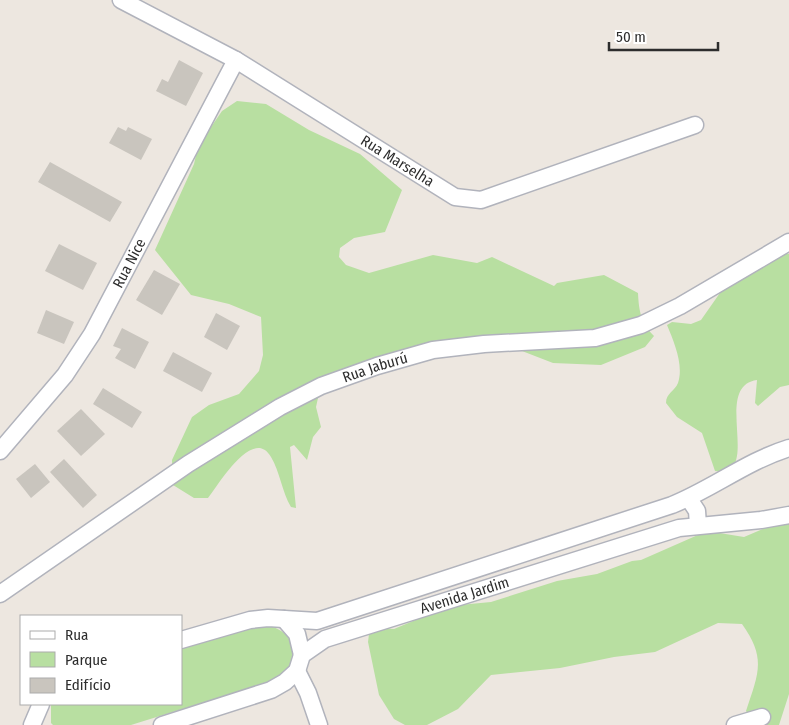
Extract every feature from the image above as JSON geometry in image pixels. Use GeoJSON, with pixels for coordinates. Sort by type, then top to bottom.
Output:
{"type":"FeatureCollection","features":[{"type":"Feature","properties":{"kind":"street","name":"Rua Marselha"},"geometry":{"type":"LineString","coordinates":[[121,0],[236,60],[455,197],[481,200],[695,125]]}},
{"type":"Feature","properties":{"kind":"street","name":"Rua Nice"},"geometry":{"type":"LineString","coordinates":[[0,451],[65,375],[92,334],[236,60]]}},
{"type":"Feature","properties":{"kind":"street","name":"Rua Jaburú"},"geometry":{"type":"LineString","coordinates":[[0,594],[188,464],[280,407],[322,386],[377,366],[432,350],[484,344],[595,338],[641,325],[680,306],[789,242]]}},
{"type":"Feature","properties":{"kind":"street","name":"Avenida Jardim"},"geometry":{"type":"LineString","coordinates":[[182,640],[250,620],[268,618],[317,621],[672,505],[689,498],[756,461],[789,448]]}},
{"type":"Feature","properties":{"kind":"street"},"geometry":{"type":"LineString","coordinates":[[689,498],[697,511],[698,525]]}},
{"type":"Feature","properties":{"kind":"street"},"geometry":{"type":"LineString","coordinates":[[672,505],[673,514],[680,528]]}},
{"type":"Feature","properties":{"kind":"street","name":"Avenida Jardim"},"geometry":{"type":"LineString","coordinates":[[302,655],[325,639],[680,528],[760,520],[789,515]]}},
{"type":"Feature","properties":{"kind":"street"},"geometry":{"type":"LineString","coordinates":[[162,725],[271,690],[285,682],[297,671],[302,655],[297,634],[284,620]]}},
{"type":"Feature","properties":{"kind":"street"},"geometry":{"type":"LineString","coordinates":[[297,671],[308,692],[319,725]]}},
{"type":"Feature","properties":{"kind":"street"},"geometry":{"type":"LineString","coordinates":[[32,725],[40,705]]}},
{"type":"Feature","properties":{"kind":"street"},"geometry":{"type":"LineString","coordinates":[[40,705],[44,725]]}},
{"type":"Feature","properties":{"kind":"street"},"geometry":{"type":"LineString","coordinates":[[735,725],[762,717]]}},
{"type":"Feature","properties":{"kind":"green space"},"geometry":{"type":"Polygon","coordinates":[[[237,101],[266,104],[309,130],[360,154],[402,190],[385,232],[354,238],[340,248],[339,257],[346,265],[369,273],[433,255],[477,263],[492,257],[554,286],[557,283],[604,275],[638,293],[641,317],[654,336],[645,347],[601,365],[553,363],[522,351],[506,350],[482,343],[347,374],[318,398],[316,407],[321,427],[313,437],[307,460],[294,445],[290,447],[296,508],[291,507],[285,495],[271,457],[264,449],[255,448],[237,461],[208,498],[194,498],[173,485],[172,460],[192,417],[209,405],[239,394],[259,371],[263,355],[261,317],[229,304],[191,295],[155,250],[194,164],[198,146],[222,111],[237,101]]]}},
{"type":"Feature","properties":{"kind":"green space"},"geometry":{"type":"Polygon","coordinates":[[[770,251],[789,254],[789,385],[780,387],[758,406],[755,403],[757,380],[744,386],[738,398],[736,414],[738,447],[736,461],[729,470],[715,471],[702,433],[677,417],[666,403],[667,397],[675,388],[680,376],[679,361],[667,325],[672,322],[691,324],[701,320],[729,280],[770,251]]]}},
{"type":"Feature","properties":{"kind":"green space"},"geometry":{"type":"Polygon","coordinates":[[[789,518],[789,694],[779,725],[756,725],[746,711],[758,667],[755,647],[742,624],[718,623],[655,652],[614,657],[560,668],[491,675],[458,709],[427,725],[405,725],[394,719],[379,695],[368,642],[369,634],[380,628],[394,629],[449,606],[491,602],[557,581],[597,574],[632,561],[641,560],[707,531],[744,537],[789,518]]]}},
{"type":"Feature","properties":{"kind":"green space"},"geometry":{"type":"Polygon","coordinates":[[[255,624],[273,627],[286,635],[292,648],[292,656],[288,668],[275,680],[131,725],[53,725],[51,723],[51,705],[182,705],[182,648],[255,624]]]}},
{"type":"Feature","properties":{"kind":"building"},"geometry":{"type":"Polygon","coordinates":[[[179,60],[203,73],[186,106],[156,91],[162,79],[168,82],[179,60]]]}},
{"type":"Feature","properties":{"kind":"building"},"geometry":{"type":"Polygon","coordinates":[[[118,127],[126,131],[128,127],[152,139],[141,160],[109,143],[118,127]]]}},
{"type":"Feature","properties":{"kind":"building"},"geometry":{"type":"Polygon","coordinates":[[[50,162],[122,202],[110,222],[38,182],[50,162]]]}},
{"type":"Feature","properties":{"kind":"building"},"geometry":{"type":"Polygon","coordinates":[[[59,244],[97,263],[83,290],[45,271],[59,244]]]}},
{"type":"Feature","properties":{"kind":"building"},"geometry":{"type":"Polygon","coordinates":[[[154,270],[180,284],[162,315],[136,300],[154,270]]]}},
{"type":"Feature","properties":{"kind":"building"},"geometry":{"type":"Polygon","coordinates":[[[46,310],[74,322],[64,344],[37,333],[46,310]]]}},
{"type":"Feature","properties":{"kind":"building"},"geometry":{"type":"Polygon","coordinates":[[[216,313],[240,326],[227,350],[204,337],[216,313]]]}},
{"type":"Feature","properties":{"kind":"building"},"geometry":{"type":"Polygon","coordinates":[[[122,328],[149,342],[135,369],[115,358],[121,349],[113,346],[122,328]]]}},
{"type":"Feature","properties":{"kind":"building"},"geometry":{"type":"Polygon","coordinates":[[[173,352],[212,373],[202,392],[163,371],[173,352]]]}},
{"type":"Feature","properties":{"kind":"building"},"geometry":{"type":"Polygon","coordinates":[[[103,388],[142,412],[132,428],[93,404],[103,388]]]}},
{"type":"Feature","properties":{"kind":"building"},"geometry":{"type":"Polygon","coordinates":[[[81,409],[105,434],[81,456],[57,431],[81,409]]]}},
{"type":"Feature","properties":{"kind":"building"},"geometry":{"type":"Polygon","coordinates":[[[64,459],[97,495],[83,508],[50,472],[64,459]]]}},
{"type":"Feature","properties":{"kind":"building"},"geometry":{"type":"Polygon","coordinates":[[[35,464],[50,482],[31,498],[16,479],[35,464]]]}}]}
